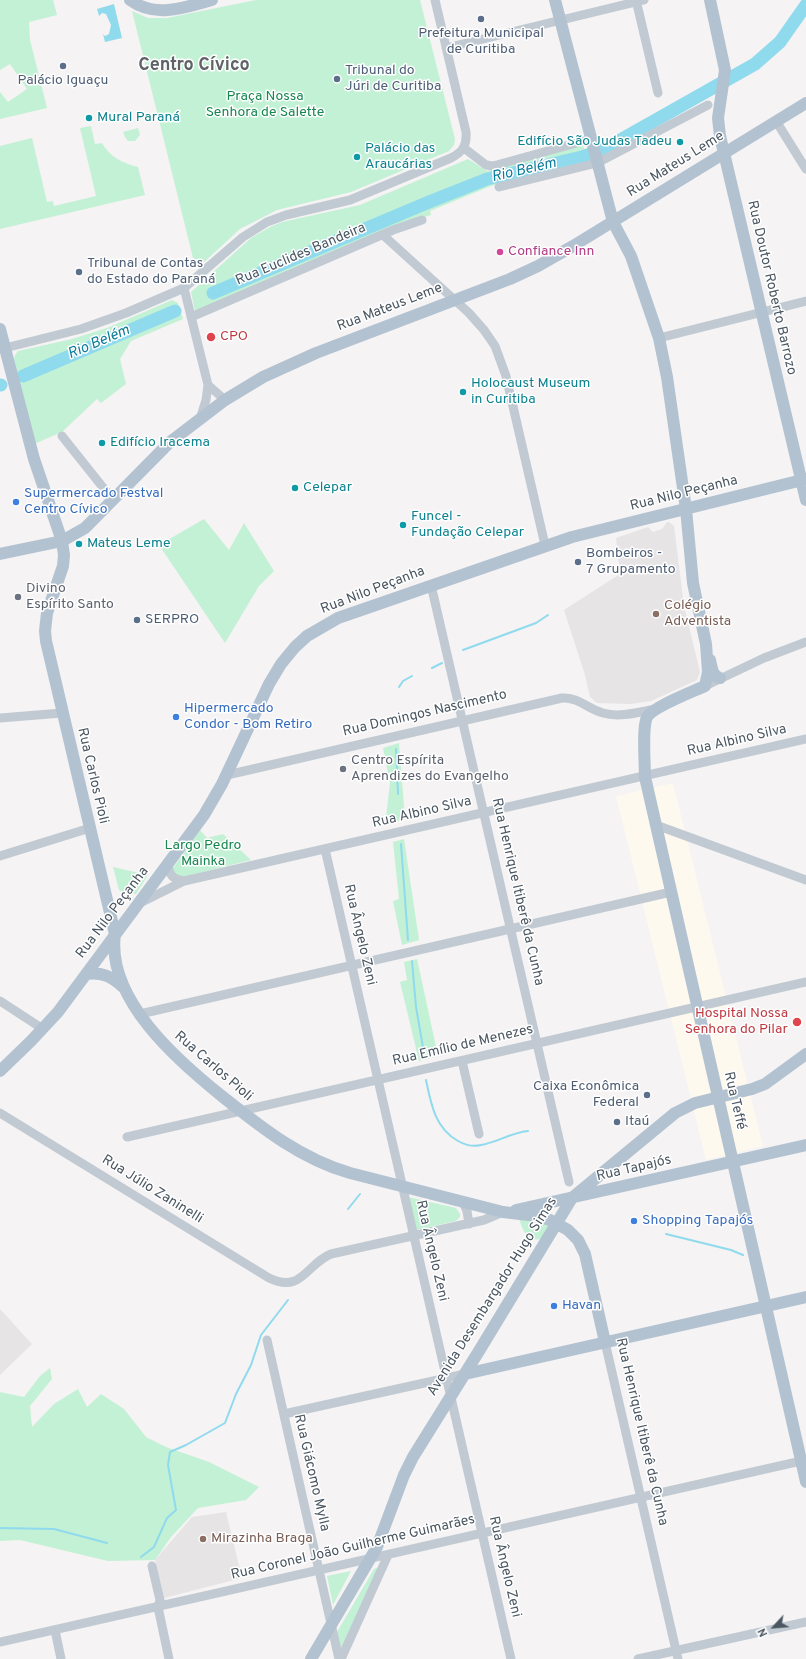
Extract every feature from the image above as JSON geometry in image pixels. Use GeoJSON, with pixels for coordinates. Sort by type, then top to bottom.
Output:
{"type":"FeatureCollection","features":[{"type":"Feature","properties":{"kind":"main road"},"geometry":{"type":"LineString","coordinates":[[132,1],[148,10],[163,11],[212,0]]}},
{"type":"Feature","properties":{"kind":"main road"},"geometry":{"type":"LineString","coordinates":[[555,0],[613,222],[631,256],[659,338],[667,377],[686,509],[691,570],[713,673],[720,678]]}},
{"type":"Feature","properties":{"kind":"main road","name":"Rua Doutor Roberto Barrozo"},"geometry":{"type":"LineString","coordinates":[[710,0],[725,75],[718,118],[724,153],[804,480],[806,500]]}},
{"type":"Feature","properties":{"kind":"main road","name":"Rua Mateus Leme"},"geometry":{"type":"LineString","coordinates":[[0,554],[62,541],[85,528],[114,500],[162,449],[202,416],[263,377],[299,359],[533,269],[613,222],[806,103]]}},
{"type":"Feature","properties":{"kind":"main road","name":"Rua Carlos Pioli"},"geometry":{"type":"LineString","coordinates":[[0,328],[34,459],[62,541],[64,554],[63,566],[47,612],[45,631],[47,652],[115,934],[114,955],[124,988],[140,1014],[180,1061],[241,1111],[283,1142],[326,1165],[355,1175],[402,1187],[503,1212],[537,1216],[556,1223]]}},
{"type":"Feature","properties":{"kind":"main road","name":"Rua Nilo Peçanha"},"geometry":{"type":"LineString","coordinates":[[0,1071],[43,1029],[58,1012],[204,815],[227,775],[274,675],[295,647],[318,628],[338,618],[545,545],[586,533],[804,480]]}},
{"type":"Feature","properties":{"kind":"main road"},"geometry":{"type":"LineString","coordinates":[[705,686],[708,672],[706,644]]}},
{"type":"Feature","properties":{"kind":"main road","name":"Rua Domingos Nascimento"},"geometry":{"type":"LineString","coordinates":[[656,709],[705,686]]}},
{"type":"Feature","properties":{"kind":"main road"},"geometry":{"type":"LineString","coordinates":[[645,726],[647,717],[656,709]]}},
{"type":"Feature","properties":{"kind":"main road","name":"Rua Teffé"},"geometry":{"type":"LineString","coordinates":[[645,726],[645,776],[766,1306],[804,1461],[806,1482]]}},
{"type":"Feature","properties":{"kind":"main road"},"geometry":{"type":"LineString","coordinates":[[86,974],[102,974],[109,976],[124,988]]}},
{"type":"Feature","properties":{"kind":"main road","name":"Avenida Desembargador Hugo Simas"},"geometry":{"type":"LineString","coordinates":[[311,1659],[381,1538],[408,1467],[572,1198],[675,1113],[695,1103],[718,1096],[752,1089],[765,1084],[806,1054]]}},
{"type":"Feature","properties":{"kind":"main road","name":"Rua Tapajós"},"geometry":{"type":"LineString","coordinates":[[503,1212],[572,1198],[806,1145]]}},
{"type":"Feature","properties":{"kind":"main road"},"geometry":{"type":"LineString","coordinates":[[611,1166],[611,1177],[620,1187]]}},
{"type":"Feature","properties":{"kind":"main road","name":"Rua Henrique Itiberê da Cunha"},"geometry":{"type":"LineString","coordinates":[[556,1223],[574,1234],[585,1254],[605,1342]]}},
{"type":"Feature","properties":{"kind":"main road"},"geometry":{"type":"LineString","coordinates":[[465,1374],[806,1297]]}},
{"type":"Feature","properties":{"kind":"main road"},"geometry":{"type":"LineString","coordinates":[[479,1351],[485,1360],[495,1367]]}},
{"type":"Feature","properties":{"kind":"street"},"geometry":{"type":"LineString","coordinates":[[5,348],[98,324],[184,288],[243,237],[267,222],[286,215],[359,197],[457,156],[464,148],[467,138],[435,0]]}},
{"type":"Feature","properties":{"kind":"street"},"geometry":{"type":"LineString","coordinates":[[446,48],[638,1],[658,93]]}},
{"type":"Feature","properties":{"kind":"street"},"geometry":{"type":"LineString","coordinates":[[499,187],[708,105]]}},
{"type":"Feature","properties":{"kind":"street"},"geometry":{"type":"LineString","coordinates":[[776,121],[806,170]]}},
{"type":"Feature","properties":{"kind":"street"},"geometry":{"type":"LineString","coordinates":[[464,148],[486,165],[493,166],[594,151]]}},
{"type":"Feature","properties":{"kind":"street","name":"Rua Euclides Bandeira"},"geometry":{"type":"LineString","coordinates":[[191,317],[383,235],[422,220]]}},
{"type":"Feature","properties":{"kind":"street"},"geometry":{"type":"LineString","coordinates":[[383,235],[454,300],[484,330],[495,346],[503,365],[545,545]]}},
{"type":"Feature","properties":{"kind":"street"},"geometry":{"type":"LineString","coordinates":[[184,288],[208,385],[202,416]]}},
{"type":"Feature","properties":{"kind":"street"},"geometry":{"type":"LineString","coordinates":[[659,338],[806,301]]}},
{"type":"Feature","properties":{"kind":"street"},"geometry":{"type":"LineString","coordinates":[[208,385],[225,400]]}},
{"type":"Feature","properties":{"kind":"street"},"geometry":{"type":"LineString","coordinates":[[62,436],[114,500]]}},
{"type":"Feature","properties":{"kind":"street","name":"Rua Henrique Itiberê da Cunha"},"geometry":{"type":"LineString","coordinates":[[431,584],[568,1182]]}},
{"type":"Feature","properties":{"kind":"street","name":"Rua Domingos Nascimento"},"geometry":{"type":"LineString","coordinates":[[705,686],[764,658],[806,642]]}},
{"type":"Feature","properties":{"kind":"street","name":"Rua Domingos Nascimento"},"geometry":{"type":"LineString","coordinates":[[227,775],[568,698],[604,713],[627,714],[656,709]]}},
{"type":"Feature","properties":{"kind":"street"},"geometry":{"type":"LineString","coordinates":[[0,718],[62,713]]}},
{"type":"Feature","properties":{"kind":"street"},"geometry":{"type":"LineString","coordinates":[[627,714],[637,718],[645,726]]}},
{"type":"Feature","properties":{"kind":"street","name":"Rua Albino Silva"},"geometry":{"type":"LineString","coordinates":[[138,904],[184,882],[806,739]]}},
{"type":"Feature","properties":{"kind":"street"},"geometry":{"type":"LineString","coordinates":[[656,825],[806,880]]}},
{"type":"Feature","properties":{"kind":"street"},"geometry":{"type":"LineString","coordinates":[[0,856],[90,828]]}},
{"type":"Feature","properties":{"kind":"street","name":"Rua Ângelo Zeni"},"geometry":{"type":"LineString","coordinates":[[325,849],[511,1659]]}},
{"type":"Feature","properties":{"kind":"street"},"geometry":{"type":"LineString","coordinates":[[168,863],[169,872],[172,877],[176,880],[184,882]]}},
{"type":"Feature","properties":{"kind":"street"},"geometry":{"type":"LineString","coordinates":[[140,1014],[671,892]]}},
{"type":"Feature","properties":{"kind":"street","name":"Rua Emílio de Menezes"},"geometry":{"type":"LineString","coordinates":[[127,1137],[806,982]]}},
{"type":"Feature","properties":{"kind":"street"},"geometry":{"type":"LineString","coordinates":[[0,1001],[43,1029]]}},
{"type":"Feature","properties":{"kind":"street"},"geometry":{"type":"LineString","coordinates":[[462,1061],[479,1134]]}},
{"type":"Feature","properties":{"kind":"street","name":"Rua Júlio Zaninelli"},"geometry":{"type":"LineString","coordinates":[[0,1113],[269,1278],[281,1283],[291,1283]]}},
{"type":"Feature","properties":{"kind":"street"},"geometry":{"type":"LineString","coordinates":[[464,1202],[469,1224]]}},
{"type":"Feature","properties":{"kind":"street","name":"Rua Tapajós"},"geometry":{"type":"LineString","coordinates":[[291,1283],[302,1278],[322,1259],[331,1254],[469,1224],[484,1220],[503,1212]]}},
{"type":"Feature","properties":{"kind":"street","name":"Rua Giácomo Mylla"},"geometry":{"type":"LineString","coordinates":[[267,1340],[340,1659]]}},
{"type":"Feature","properties":{"kind":"street","name":"Rua Henrique Itiberê da Cunha"},"geometry":{"type":"LineString","coordinates":[[605,1342],[677,1655]]}},
{"type":"Feature","properties":{"kind":"street"},"geometry":{"type":"LineString","coordinates":[[284,1414],[465,1374]]}},
{"type":"Feature","properties":{"kind":"street","name":"Rua Coronel João Guilherme Guimarães"},"geometry":{"type":"LineString","coordinates":[[0,1642],[804,1461]]}},
{"type":"Feature","properties":{"kind":"street"},"geometry":{"type":"LineString","coordinates":[[340,1659],[388,1555]]}},
{"type":"Feature","properties":{"kind":"street"},"geometry":{"type":"LineString","coordinates":[[152,1566],[160,1600],[158,1607],[170,1659]]}},
{"type":"Feature","properties":{"kind":"street"},"geometry":{"type":"LineString","coordinates":[[638,1659],[677,1655],[806,1622]]}},
{"type":"Feature","properties":{"kind":"street"},"geometry":{"type":"LineString","coordinates":[[55,1630],[61,1659]]}},
{"type":"Feature","properties":{"kind":"shaded area"},"geometry":{"type":"Polygon","coordinates":[[[667,522],[674,526],[684,606],[700,672],[697,680],[651,701],[631,704],[597,703],[590,697],[585,675],[564,610],[620,574],[616,538],[648,527],[653,532],[662,529],[667,522]]]}},
{"type":"Feature","properties":{"kind":"shaded area"},"geometry":{"type":"Polygon","coordinates":[[[673,783],[763,1146],[706,1160],[616,796],[673,783]]]}},
{"type":"Feature","properties":{"kind":"shaded area"},"geometry":{"type":"Polygon","coordinates":[[[0,1309],[32,1344],[0,1375],[0,1309]]]}},
{"type":"Feature","properties":{"kind":"shaded area","name":"Mirazinha Braga"},"geometry":{"type":"Polygon","coordinates":[[[226,1512],[242,1578],[164,1598],[155,1560],[192,1517],[226,1512]]]}},
{"type":"Feature","properties":{"kind":"green space"},"geometry":{"type":"Polygon","coordinates":[[[0,0],[53,0],[57,15],[29,22],[30,40],[47,108],[0,119],[0,92],[8,102],[27,89],[10,64],[0,70],[0,0]]]}},
{"type":"Feature","properties":{"kind":"green space","name":"Praça Nossa Senhora de Salette"},"geometry":{"type":"Polygon","coordinates":[[[256,0],[420,0],[455,139],[454,145],[449,151],[351,192],[277,210],[240,229],[202,264],[195,266],[132,11],[148,18],[167,18],[256,0]]]}},
{"type":"Feature","properties":{"kind":"green space"},"geometry":{"type":"Polygon","coordinates":[[[91,126],[95,144],[102,143],[105,148],[117,159],[138,167],[145,195],[0,229],[0,146],[32,138],[47,202],[53,201],[54,206],[96,196],[80,128],[91,126]]]}},
{"type":"Feature","properties":{"kind":"green space"},"geometry":{"type":"Polygon","coordinates":[[[138,128],[140,135],[135,141],[128,141],[123,132],[138,128]]]}},
{"type":"Feature","properties":{"kind":"green space"},"geometry":{"type":"Polygon","coordinates":[[[583,145],[587,160],[491,186],[430,211],[431,215],[383,231],[195,312],[191,292],[251,238],[270,227],[282,222],[360,205],[468,159],[487,171],[583,145]]]}},
{"type":"Feature","properties":{"kind":"green space"},"geometry":{"type":"Polygon","coordinates":[[[172,300],[178,303],[183,319],[131,341],[120,359],[126,384],[101,403],[97,399],[62,432],[34,444],[14,359],[18,351],[72,339],[107,328],[172,300]]]}},
{"type":"Feature","properties":{"kind":"green space"},"geometry":{"type":"Polygon","coordinates":[[[204,519],[229,550],[244,523],[274,571],[259,586],[225,643],[159,545],[204,519]]]}},
{"type":"Feature","properties":{"kind":"green space"},"geometry":{"type":"Polygon","coordinates":[[[399,743],[405,819],[385,825],[390,783],[383,748],[399,743]]]}},
{"type":"Feature","properties":{"kind":"green space","name":"Largo Pedro Mainka"},"geometry":{"type":"Polygon","coordinates":[[[200,830],[207,838],[223,834],[251,860],[183,877],[174,874],[173,868],[200,830]]]}},
{"type":"Feature","properties":{"kind":"green space"},"geometry":{"type":"Polygon","coordinates":[[[404,839],[419,940],[402,945],[393,901],[399,899],[393,842],[404,839]]]}},
{"type":"Feature","properties":{"kind":"green space"},"geometry":{"type":"Polygon","coordinates":[[[113,867],[148,875],[136,894],[126,894],[119,890],[113,867]]]}},
{"type":"Feature","properties":{"kind":"green space"},"geometry":{"type":"Polygon","coordinates":[[[417,959],[438,1056],[419,1061],[400,982],[407,980],[404,962],[417,959]]]}},
{"type":"Feature","properties":{"kind":"green space"},"geometry":{"type":"Polygon","coordinates":[[[408,1197],[456,1208],[460,1214],[460,1217],[456,1221],[416,1230],[408,1197]]]}},
{"type":"Feature","properties":{"kind":"green space"},"geometry":{"type":"Polygon","coordinates":[[[519,1219],[551,1224],[541,1239],[532,1239],[526,1235],[519,1219]]]}},
{"type":"Feature","properties":{"kind":"green space"},"geometry":{"type":"Polygon","coordinates":[[[50,1368],[52,1379],[30,1406],[32,1427],[54,1404],[78,1389],[87,1407],[101,1394],[124,1409],[146,1437],[166,1447],[209,1462],[259,1487],[246,1500],[198,1508],[171,1537],[155,1560],[108,1561],[20,1540],[0,1541],[0,1392],[24,1397],[40,1376],[50,1368]]]}},
{"type":"Feature","properties":{"kind":"green space"},"geometry":{"type":"Polygon","coordinates":[[[381,1566],[341,1653],[337,1632],[374,1569],[381,1566]]]}},
{"type":"Feature","properties":{"kind":"green space"},"geometry":{"type":"Polygon","coordinates":[[[351,1571],[333,1605],[327,1576],[351,1571]]]}},
{"type":"Feature","properties":{"kind":"water"},"geometry":{"type":"Polygon","coordinates":[[[114,4],[122,38],[105,42],[103,34],[105,36],[109,34],[111,25],[106,14],[102,13],[99,16],[97,9],[114,4]]]}},
{"type":"Feature","properties":{"kind":"waterway","name":"Rio Belém"},"geometry":{"type":"LineString","coordinates":[[213,293],[487,179],[582,157],[608,147],[755,64],[780,42],[806,5]]}},
{"type":"Feature","properties":{"kind":"waterway","name":"Rio Belém"},"geometry":{"type":"LineString","coordinates":[[23,376],[175,311]]}},
{"type":"Feature","properties":{"kind":"waterway"},"geometry":{"type":"LineString","coordinates":[[463,650],[536,623],[548,615]]}},
{"type":"Feature","properties":{"kind":"waterway"},"geometry":{"type":"LineString","coordinates":[[432,668],[442,663]]}},
{"type":"Feature","properties":{"kind":"waterway"},"geometry":{"type":"LineString","coordinates":[[399,687],[403,681],[412,676]]}},
{"type":"Feature","properties":{"kind":"waterway"},"geometry":{"type":"LineString","coordinates":[[396,749],[398,794]]}},
{"type":"Feature","properties":{"kind":"waterway"},"geometry":{"type":"LineString","coordinates":[[401,844],[408,940]]}},
{"type":"Feature","properties":{"kind":"waterway"},"geometry":{"type":"LineString","coordinates":[[412,961],[416,1007],[424,1053]]}},
{"type":"Feature","properties":{"kind":"waterway"},"geometry":{"type":"LineString","coordinates":[[426,1080],[435,1115],[450,1136],[461,1142],[478,1146],[528,1131]]}},
{"type":"Feature","properties":{"kind":"waterway"},"geometry":{"type":"LineString","coordinates":[[348,1209],[360,1194]]}},
{"type":"Feature","properties":{"kind":"waterway"},"geometry":{"type":"LineString","coordinates":[[666,1234],[731,1250],[743,1255]]}},
{"type":"Feature","properties":{"kind":"waterway"},"geometry":{"type":"LineString","coordinates":[[141,1557],[154,1547],[167,1518],[176,1510],[168,1465],[170,1452],[186,1445],[225,1423],[236,1394],[251,1365],[261,1335],[288,1300]]}},
{"type":"Feature","properties":{"kind":"waterway"},"geometry":{"type":"LineString","coordinates":[[0,1528],[54,1529],[107,1543]]}},
{"type":"Feature","properties":{"kind":"place","name":"Prefeitura Municipal de Curitiba"},"geometry":{"type":"Point","coordinates":[481,19]}},
{"type":"Feature","properties":{"kind":"place","name":"Palácio Iguaçu"},"geometry":{"type":"Point","coordinates":[63,66]}},
{"type":"Feature","properties":{"kind":"place","name":"Tribunal do Júri de Curitiba"},"geometry":{"type":"Point","coordinates":[337,79]}},
{"type":"Feature","properties":{"kind":"place","name":"Mural Paraná"},"geometry":{"type":"Point","coordinates":[89,118]}},
{"type":"Feature","properties":{"kind":"place","name":"Edifício São Judas Tadeu"},"geometry":{"type":"Point","coordinates":[680,142]}},
{"type":"Feature","properties":{"kind":"place","name":"Palácio das Araucárias"},"geometry":{"type":"Point","coordinates":[357,157]}},
{"type":"Feature","properties":{"kind":"place","name":"Confiance Inn"},"geometry":{"type":"Point","coordinates":[500,252]}},
{"type":"Feature","properties":{"kind":"place","name":"Tribunal de Contas do Estado do Paraná"},"geometry":{"type":"Point","coordinates":[79,272]}},
{"type":"Feature","properties":{"kind":"place","name":"CPO"},"geometry":{"type":"Point","coordinates":[211,337]}},
{"type":"Feature","properties":{"kind":"place","name":"Holocaust Museum in Curitiba"},"geometry":{"type":"Point","coordinates":[463,392]}},
{"type":"Feature","properties":{"kind":"place","name":"Edifício Iracema"},"geometry":{"type":"Point","coordinates":[102,443]}},
{"type":"Feature","properties":{"kind":"place","name":"Celepar"},"geometry":{"type":"Point","coordinates":[295,488]}},
{"type":"Feature","properties":{"kind":"place","name":"Supermercado Festval Centro Cívico"},"geometry":{"type":"Point","coordinates":[16,502]}},
{"type":"Feature","properties":{"kind":"place","name":"Funcel - Fundação Celepar"},"geometry":{"type":"Point","coordinates":[403,525]}},
{"type":"Feature","properties":{"kind":"place","name":"Mateus Leme"},"geometry":{"type":"Point","coordinates":[79,544]}},
{"type":"Feature","properties":{"kind":"place","name":"Bombeiros - 7 Grupamento"},"geometry":{"type":"Point","coordinates":[578,562]}},
{"type":"Feature","properties":{"kind":"place","name":"Divino Espírito Santo"},"geometry":{"type":"Point","coordinates":[18,597]}},
{"type":"Feature","properties":{"kind":"place","name":"Colégio Adventista"},"geometry":{"type":"Point","coordinates":[656,614]}},
{"type":"Feature","properties":{"kind":"place","name":"SERPRO"},"geometry":{"type":"Point","coordinates":[137,620]}},
{"type":"Feature","properties":{"kind":"place","name":"Hipermercado Condor - Bom Retiro"},"geometry":{"type":"Point","coordinates":[176,717]}},
{"type":"Feature","properties":{"kind":"place","name":"Centro Espírita Aprendizes do Evangelho"},"geometry":{"type":"Point","coordinates":[343,769]}},
{"type":"Feature","properties":{"kind":"place","name":"Hospital Nossa Senhora do Pilar"},"geometry":{"type":"Point","coordinates":[797,1022]}},
{"type":"Feature","properties":{"kind":"place","name":"Caixa Econômica Federal"},"geometry":{"type":"Point","coordinates":[647,1095]}},
{"type":"Feature","properties":{"kind":"place","name":"Itaú"},"geometry":{"type":"Point","coordinates":[617,1122]}},
{"type":"Feature","properties":{"kind":"place","name":"Shopping Tapajós"},"geometry":{"type":"Point","coordinates":[634,1221]}},
{"type":"Feature","properties":{"kind":"place","name":"Havan"},"geometry":{"type":"Point","coordinates":[554,1306]}},
{"type":"Feature","properties":{"kind":"place","name":"Mirazinha Braga"},"geometry":{"type":"Point","coordinates":[203,1539]}},
{"type":"Feature","properties":{"kind":"district","name":"Centro Cívico"},"geometry":{"type":"Point","coordinates":[194,66]}}]}
